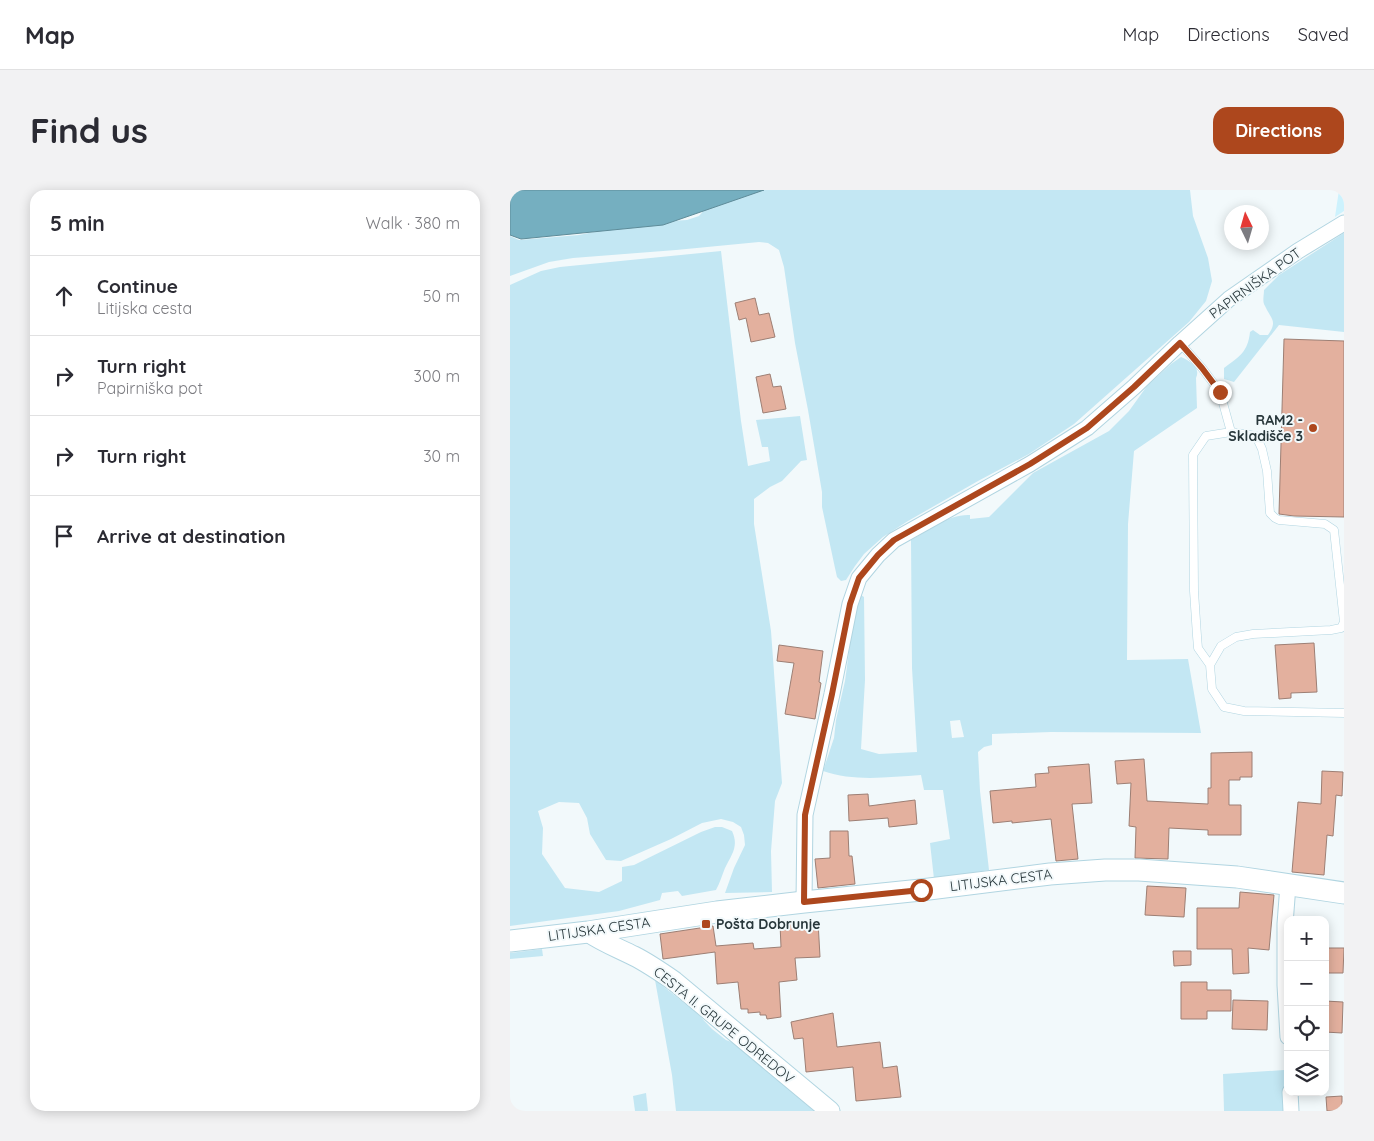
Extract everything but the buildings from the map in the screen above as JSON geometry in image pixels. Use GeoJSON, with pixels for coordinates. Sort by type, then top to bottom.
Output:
{"type":"FeatureCollection","features":[{"type":"Feature","properties":{"kind":"main road","name":"LITIJSKA CESTA"},"geometry":{"type":"LineString","coordinates":[[510,940],[588,932],[717,912],[1052,874],[1104,870],[1139,870],[1237,877],[1344,893]]}},
{"type":"Feature","properties":{"kind":"street","name":"PAPIRNIŠKA POT"},"geometry":{"type":"LineString","coordinates":[[804,902],[805,815],[850,604],[859,578],[878,555],[894,540],[1030,464],[1087,428],[1229,299],[1298,251],[1344,223]]}},
{"type":"Feature","properties":{"kind":"street"},"geometry":{"type":"LineString","coordinates":[[1286,1006],[1284,924],[1288,885]]}},
{"type":"Feature","properties":{"kind":"street","name":"CESTA II. GRUPE ODREDOV"},"geometry":{"type":"LineString","coordinates":[[588,932],[656,969],[674,982],[830,1111]]}},
{"type":"Feature","properties":{"kind":"street"},"geometry":{"type":"LineString","coordinates":[[1290,1096],[1291,1111]]}},
{"type":"Feature","properties":{"kind":"lane"},"geometry":{"type":"LineString","coordinates":[[1180,343],[1220,392],[1231,432]]}},
{"type":"Feature","properties":{"kind":"lane"},"geometry":{"type":"LineString","coordinates":[[1210,665],[1221,646],[1236,637],[1253,634],[1331,630],[1341,628],[1344,622],[1334,530],[1325,524],[1279,520],[1275,518],[1270,513],[1267,471],[1262,448],[1256,436],[1231,432],[1206,436],[1193,455],[1194,591],[1198,648],[1210,665],[1212,689],[1224,707],[1244,712],[1344,713]]}},
{"type":"Feature","properties":{"kind":"shaded area"},"geometry":{"type":"Polygon","coordinates":[[[510,190],[764,190],[663,225],[521,239],[510,235],[510,190]]]}},
{"type":"Feature","properties":{"kind":"shaded area"},"geometry":{"type":"Polygon","coordinates":[[[733,190],[1190,190],[1193,216],[1208,258],[1212,281],[1206,301],[1189,322],[1074,424],[1029,454],[978,481],[883,537],[864,554],[846,580],[841,581],[837,577],[822,507],[822,492],[795,343],[784,267],[779,250],[768,243],[759,242],[573,258],[549,262],[510,276],[510,236],[519,240],[579,235],[638,223],[687,220],[699,216],[713,200],[733,190]]]}},
{"type":"Feature","properties":{"kind":"shaded area"},"geometry":{"type":"Polygon","coordinates":[[[1339,190],[1344,190],[1344,211],[1335,217],[1339,190]]]}},
{"type":"Feature","properties":{"kind":"shaded area"},"geometry":{"type":"Polygon","coordinates":[[[1344,233],[1344,332],[1279,325],[1234,382],[1224,379],[1224,368],[1245,349],[1250,332],[1253,330],[1260,335],[1268,335],[1273,326],[1271,317],[1264,304],[1264,290],[1279,275],[1344,233]]]}},
{"type":"Feature","properties":{"kind":"shaded area"},"geometry":{"type":"Polygon","coordinates":[[[721,251],[748,466],[770,461],[768,447],[762,447],[756,420],[800,416],[807,460],[801,461],[782,481],[754,499],[754,524],[771,631],[782,783],[775,801],[771,851],[772,892],[725,893],[745,845],[741,827],[733,822],[721,819],[702,823],[621,861],[606,860],[590,834],[587,818],[579,803],[559,802],[538,811],[543,828],[542,854],[565,888],[599,892],[622,881],[622,867],[634,865],[715,827],[722,827],[732,831],[735,841],[734,850],[716,890],[682,896],[678,891],[662,893],[660,900],[619,911],[510,926],[510,285],[541,271],[560,267],[721,251]]]}},
{"type":"Feature","properties":{"kind":"shaded area"},"geometry":{"type":"Polygon","coordinates":[[[1181,357],[1196,368],[1197,408],[1134,451],[1128,524],[1127,660],[1188,659],[1201,733],[1051,732],[992,734],[992,745],[984,747],[978,752],[980,791],[989,870],[934,879],[930,843],[950,839],[943,790],[924,790],[921,775],[859,778],[823,771],[834,738],[845,681],[853,621],[861,595],[864,597],[865,680],[861,749],[879,754],[917,752],[912,668],[911,540],[939,523],[954,517],[970,515],[970,519],[989,517],[1033,473],[1109,431],[1129,411],[1147,386],[1181,357]],[[960,720],[950,721],[952,738],[964,737],[960,720]]]}},
{"type":"Feature","properties":{"kind":"shaded area"},"geometry":{"type":"Polygon","coordinates":[[[542,949],[543,956],[510,959],[510,953],[542,949]]]}},
{"type":"Feature","properties":{"kind":"shaded area"},"geometry":{"type":"Polygon","coordinates":[[[655,980],[697,1013],[726,1040],[739,1045],[817,1111],[676,1111],[672,1075],[655,980]]]}},
{"type":"Feature","properties":{"kind":"shaded area"},"geometry":{"type":"Polygon","coordinates":[[[1284,1070],[1286,1111],[1224,1111],[1223,1074],[1284,1070]]]}},
{"type":"Feature","properties":{"kind":"shaded area"},"geometry":{"type":"Polygon","coordinates":[[[646,1093],[648,1111],[635,1111],[633,1096],[646,1093]]]}},
{"type":"Feature","properties":{"kind":"place","name":"RAM2 - Skladišče 3"},"geometry":{"type":"Point","coordinates":[1313,428]}},
{"type":"Feature","properties":{"kind":"place","name":"Pošta Dobrunje"},"geometry":{"type":"Point","coordinates":[706,924]}},
{"type":"Feature","properties":{"kind":"route"},"geometry":{"type":"LineString","coordinates":[[921,890],[804,902],[805,815],[850,604],[859,578],[878,555],[894,540],[1030,464],[1087,428],[1180,343],[1220,392]]}}]}
